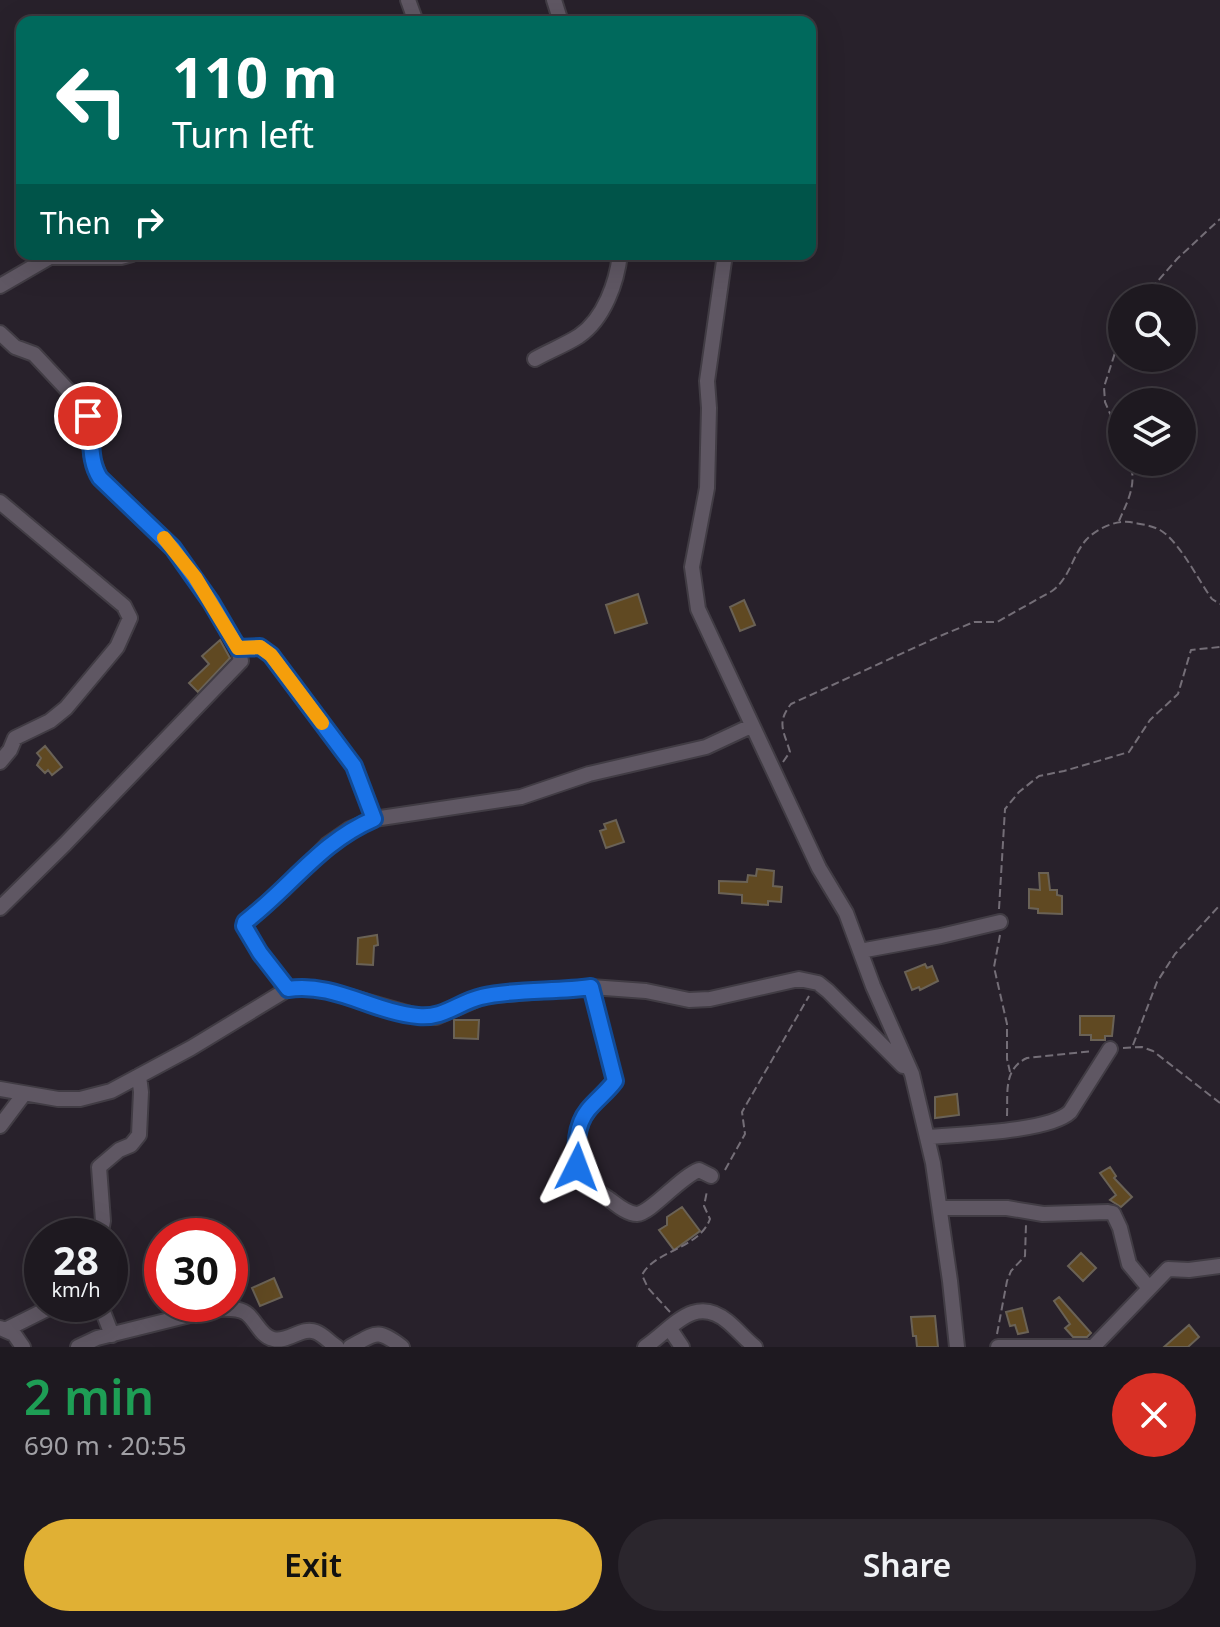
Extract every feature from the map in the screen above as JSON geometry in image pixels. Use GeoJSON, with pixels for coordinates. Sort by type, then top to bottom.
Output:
{"type":"FeatureCollection","features":[{"type":"Feature","properties":{"kind":"street"},"geometry":{"type":"LineString","coordinates":[[0,286],[45,260]]}},
{"type":"Feature","properties":{"kind":"street"},"geometry":{"type":"LineString","coordinates":[[535,359],[581,335],[600,314],[618,272],[619,260]]}},
{"type":"Feature","properties":{"kind":"street"},"geometry":{"type":"LineString","coordinates":[[724,260],[707,381],[707,488],[692,567],[698,609],[819,868],[846,913],[912,1074],[928,1137],[940,1208],[957,1347]]}},
{"type":"Feature","properties":{"kind":"street"},"geometry":{"type":"LineString","coordinates":[[0,333],[15,347],[34,354],[77,400],[88,416],[95,470],[173,548],[211,602],[238,648],[239,664],[0,908]]}},
{"type":"Feature","properties":{"kind":"street"},"geometry":{"type":"LineString","coordinates":[[0,502],[124,606],[130,618],[117,647],[66,708],[50,721],[15,738],[0,762]]}},
{"type":"Feature","properties":{"kind":"street"},"geometry":{"type":"LineString","coordinates":[[238,648],[260,647],[271,655],[354,766],[374,819]]}},
{"type":"Feature","properties":{"kind":"street"},"geometry":{"type":"LineString","coordinates":[[288,989],[260,953],[244,924],[327,845],[350,829],[374,819],[521,797],[589,774],[706,747],[751,726]]}},
{"type":"Feature","properties":{"kind":"street"},"geometry":{"type":"LineString","coordinates":[[860,951],[1000,922]]}},
{"type":"Feature","properties":{"kind":"street"},"geometry":{"type":"LineString","coordinates":[[0,1089],[80,1099],[111,1091],[288,989],[303,987],[329,991],[417,1016],[436,1017],[484,996],[591,987],[646,991],[689,1000],[710,999],[799,979],[818,983],[854,1014],[912,1074]]}},
{"type":"Feature","properties":{"kind":"street"},"geometry":{"type":"LineString","coordinates":[[591,987],[615,1081],[587,1111],[581,1122],[576,1147],[579,1176],[624,1210],[636,1214],[646,1212],[679,1181],[694,1172],[699,1170],[711,1176]]}},
{"type":"Feature","properties":{"kind":"street"},"geometry":{"type":"LineString","coordinates":[[928,1137],[1007,1129],[1063,1119],[1110,1049]]}},
{"type":"Feature","properties":{"kind":"street"},"geometry":{"type":"LineString","coordinates":[[103,1218],[99,1167],[119,1150],[131,1145],[139,1135],[139,1076]]}},
{"type":"Feature","properties":{"kind":"street"},"geometry":{"type":"LineString","coordinates":[[0,1126],[24,1094]]}},
{"type":"Feature","properties":{"kind":"street"},"geometry":{"type":"LineString","coordinates":[[940,1208],[1007,1208],[1043,1214],[1113,1213],[1129,1264],[1149,1288]]}},
{"type":"Feature","properties":{"kind":"street"},"geometry":{"type":"LineString","coordinates":[[998,1347],[1092,1347],[1168,1269],[1220,1266]]}},
{"type":"Feature","properties":{"kind":"street"},"geometry":{"type":"LineString","coordinates":[[78,1347],[97,1338],[214,1309],[246,1313],[267,1337],[273,1339],[281,1340],[309,1331],[317,1332],[337,1347]]}},
{"type":"Feature","properties":{"kind":"street"},"geometry":{"type":"LineString","coordinates":[[645,1347],[691,1312],[700,1309],[727,1321],[755,1347]]}},
{"type":"Feature","properties":{"kind":"street"},"geometry":{"type":"LineString","coordinates":[[3,1328],[24,1319]]}},
{"type":"Feature","properties":{"kind":"street"},"geometry":{"type":"LineString","coordinates":[[107,1322],[112,1335]]}},
{"type":"Feature","properties":{"kind":"street"},"geometry":{"type":"LineString","coordinates":[[675,1325],[682,1347]]}},
{"type":"Feature","properties":{"kind":"street"},"geometry":{"type":"LineString","coordinates":[[3,1328],[14,1334],[23,1347]]}},
{"type":"Feature","properties":{"kind":"street"},"geometry":{"type":"LineString","coordinates":[[350,1347],[377,1333],[385,1334],[402,1347]]}},
{"type":"Feature","properties":{"kind":"path"},"geometry":{"type":"LineString","coordinates":[[1155,284],[1220,219]]}},
{"type":"Feature","properties":{"kind":"path"},"geometry":{"type":"LineString","coordinates":[[1108,409],[1104,387],[1109,372]]}},
{"type":"Feature","properties":{"kind":"path"},"geometry":{"type":"LineString","coordinates":[[1119,521],[1132,491],[1134,476]]}},
{"type":"Feature","properties":{"kind":"path"},"geometry":{"type":"LineString","coordinates":[[775,773],[790,752],[782,725],[783,715],[791,704],[974,622],[997,622],[1060,586],[1080,547],[1090,535],[1119,521],[1160,530],[1171,540],[1212,599],[1220,604]]}},
{"type":"Feature","properties":{"kind":"path"},"geometry":{"type":"LineString","coordinates":[[1010,1072],[1007,1024],[994,967],[1000,922],[1005,809],[1013,797],[1039,776],[1126,754],[1150,720],[1181,689],[1191,650],[1220,647]]}},
{"type":"Feature","properties":{"kind":"path"},"geometry":{"type":"LineString","coordinates":[[1133,1046],[1157,982],[1175,954],[1220,905]]}},
{"type":"Feature","properties":{"kind":"path"},"geometry":{"type":"LineString","coordinates":[[675,1325],[642,1275],[650,1265],[705,1229],[710,1219],[705,1200],[711,1176],[724,1170],[737,1151],[745,1134],[742,1112],[818,983]]}},
{"type":"Feature","properties":{"kind":"path"},"geometry":{"type":"LineString","coordinates":[[998,1347],[997,1329],[1007,1281],[1011,1271],[1025,1256],[1023,1211]]}},
{"type":"Feature","properties":{"kind":"building"},"geometry":{"type":"Polygon","coordinates":[[[638,594],[647,623],[615,633],[606,605],[638,594]]]}},
{"type":"Feature","properties":{"kind":"building"},"geometry":{"type":"Polygon","coordinates":[[[744,600],[755,625],[740,631],[730,607],[744,600]]]}},
{"type":"Feature","properties":{"kind":"building"},"geometry":{"type":"Polygon","coordinates":[[[220,640],[230,658],[198,692],[189,683],[209,664],[202,656],[220,640]]]}},
{"type":"Feature","properties":{"kind":"building"},"geometry":{"type":"Polygon","coordinates":[[[45,746],[62,767],[52,775],[37,765],[41,758],[37,753],[45,746]]]}},
{"type":"Feature","properties":{"kind":"building"},"geometry":{"type":"Polygon","coordinates":[[[616,820],[624,842],[606,848],[600,831],[606,829],[604,824],[616,820]]]}},
{"type":"Feature","properties":{"kind":"building"},"geometry":{"type":"Polygon","coordinates":[[[757,869],[774,871],[773,886],[782,887],[781,902],[768,901],[768,905],[742,903],[742,895],[719,893],[719,881],[747,882],[748,875],[756,876],[757,869]]]}},
{"type":"Feature","properties":{"kind":"building"},"geometry":{"type":"Polygon","coordinates":[[[1039,873],[1048,873],[1050,890],[1057,890],[1057,895],[1062,896],[1062,914],[1038,913],[1038,909],[1029,908],[1029,889],[1040,890],[1039,873]]]}},
{"type":"Feature","properties":{"kind":"building"},"geometry":{"type":"Polygon","coordinates":[[[377,935],[373,965],[357,964],[358,938],[377,935]]]}},
{"type":"Feature","properties":{"kind":"building"},"geometry":{"type":"Polygon","coordinates":[[[925,964],[927,968],[932,966],[938,981],[920,990],[919,987],[912,990],[905,972],[925,964]]]}},
{"type":"Feature","properties":{"kind":"building"},"geometry":{"type":"Polygon","coordinates":[[[1080,1016],[1114,1016],[1112,1036],[1105,1036],[1105,1040],[1091,1040],[1091,1035],[1080,1035],[1080,1016]]]}},
{"type":"Feature","properties":{"kind":"building"},"geometry":{"type":"Polygon","coordinates":[[[454,1020],[479,1020],[478,1039],[454,1038],[454,1020]]]}},
{"type":"Feature","properties":{"kind":"building"},"geometry":{"type":"Polygon","coordinates":[[[957,1094],[959,1115],[935,1118],[935,1097],[957,1094]]]}},
{"type":"Feature","properties":{"kind":"building"},"geometry":{"type":"Polygon","coordinates":[[[1110,1167],[1116,1176],[1114,1178],[1132,1197],[1121,1207],[1110,1200],[1116,1195],[1100,1173],[1110,1167]]]}},
{"type":"Feature","properties":{"kind":"building"},"geometry":{"type":"Polygon","coordinates":[[[682,1207],[700,1231],[674,1250],[659,1230],[667,1225],[667,1217],[682,1207]]]}},
{"type":"Feature","properties":{"kind":"building"},"geometry":{"type":"Polygon","coordinates":[[[1081,1253],[1096,1268],[1083,1281],[1068,1266],[1081,1253]]]}},
{"type":"Feature","properties":{"kind":"building"},"geometry":{"type":"Polygon","coordinates":[[[274,1278],[282,1297],[260,1306],[252,1288],[274,1278]]]}},
{"type":"Feature","properties":{"kind":"building"},"geometry":{"type":"Polygon","coordinates":[[[1059,1297],[1091,1333],[1087,1337],[1073,1337],[1065,1328],[1070,1324],[1054,1301],[1059,1297]]]}},
{"type":"Feature","properties":{"kind":"building"},"geometry":{"type":"Polygon","coordinates":[[[1022,1308],[1028,1332],[1018,1334],[1015,1325],[1010,1326],[1006,1312],[1022,1308]]]}},
{"type":"Feature","properties":{"kind":"building"},"geometry":{"type":"Polygon","coordinates":[[[935,1316],[938,1347],[917,1347],[911,1317],[935,1316]]]}},
{"type":"Feature","properties":{"kind":"building"},"geometry":{"type":"Polygon","coordinates":[[[1189,1325],[1199,1337],[1188,1347],[1164,1347],[1189,1325]]]}},
{"type":"Feature","properties":{"kind":"slow traffic"},"geometry":{"type":"LineString","coordinates":[[164,538],[195,577],[238,648],[260,647],[271,655],[322,723]]}},
{"type":"Feature","properties":{"kind":"route"},"geometry":{"type":"LineString","coordinates":[[88,416],[92,434],[91,454],[100,478],[173,548],[195,577],[238,648],[260,647],[271,655],[342,748],[368,798],[374,819],[350,829],[327,845],[284,889],[245,922],[244,926],[260,953],[288,989],[303,987],[329,991],[417,1016],[436,1017],[484,996],[591,987],[615,1081],[587,1111],[581,1122],[576,1147],[577,1167]]}}]}
